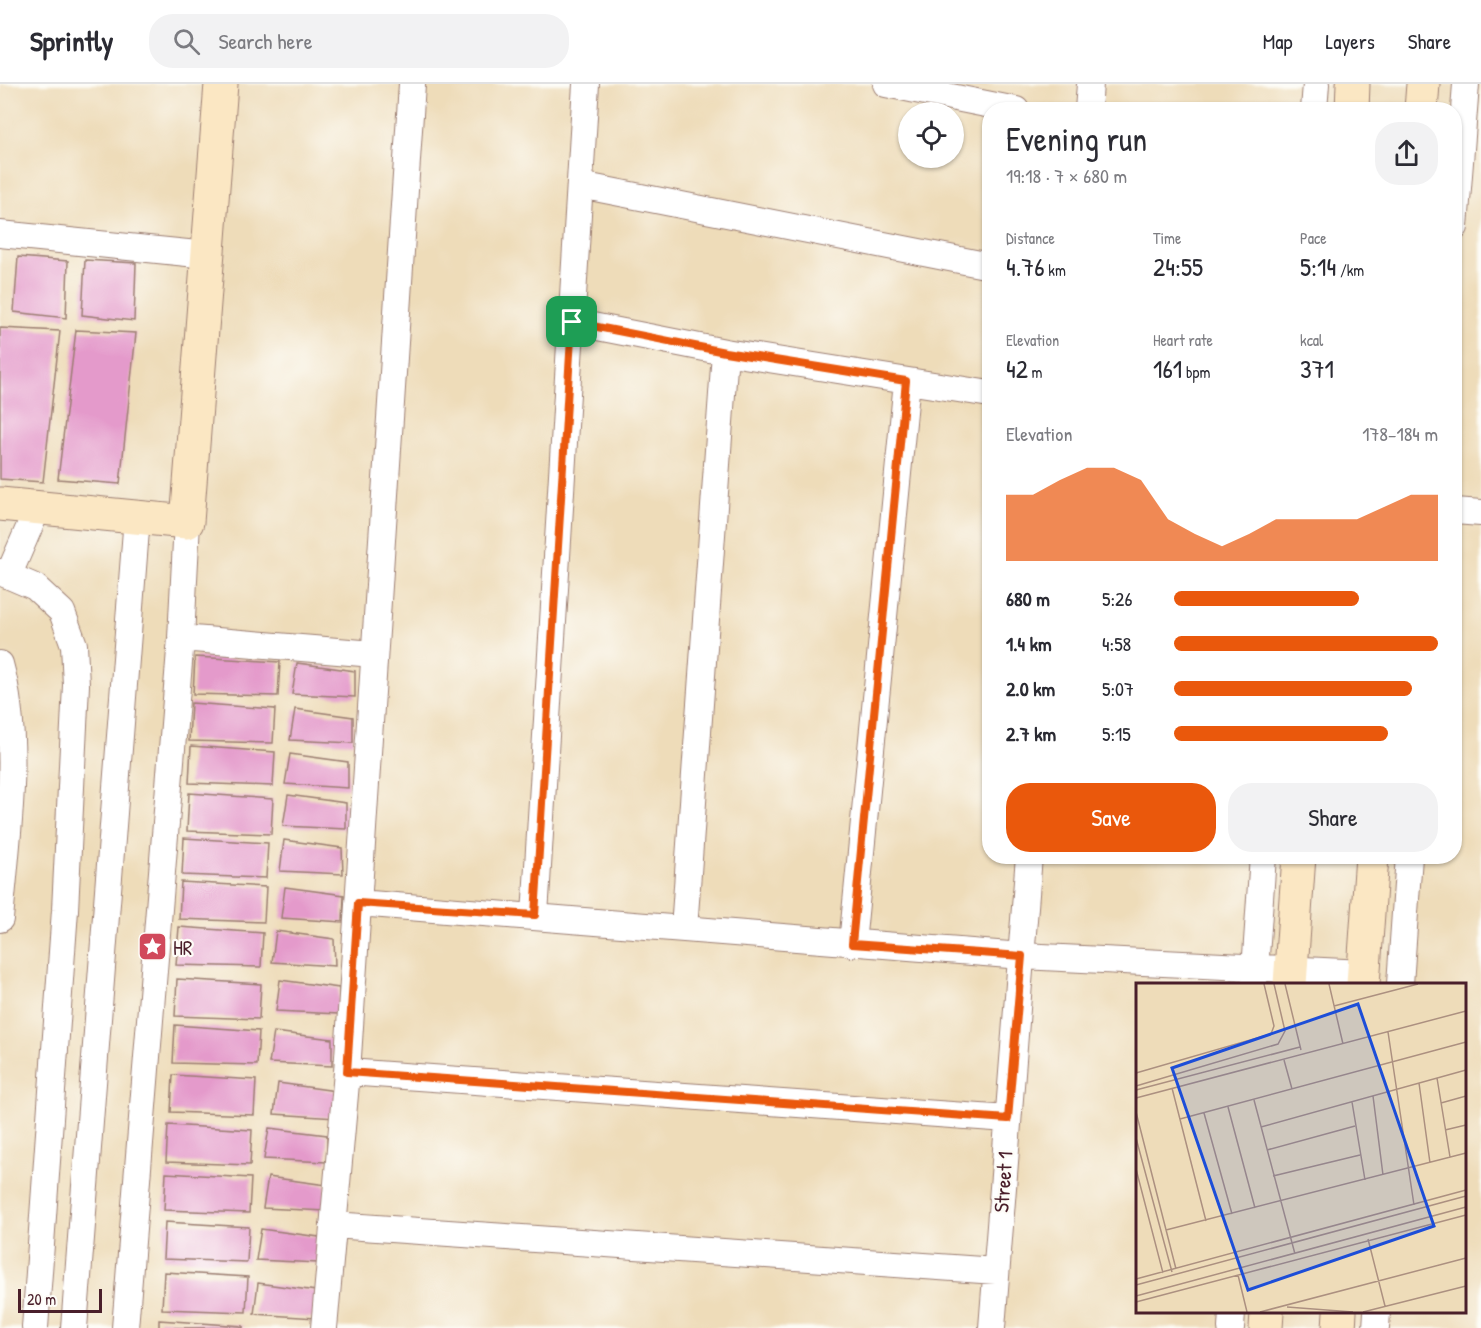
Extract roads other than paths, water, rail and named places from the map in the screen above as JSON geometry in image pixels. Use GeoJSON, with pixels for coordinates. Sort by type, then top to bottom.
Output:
{"type":"FeatureCollection","features":[{"type":"Feature","properties":{"kind":"street"},"geometry":{"type":"LineString","coordinates":[[125,1328],[221,84]]}},
{"type":"Feature","properties":{"kind":"street"},"geometry":{"type":"LineString","coordinates":[[324,1328],[347,1072],[412,84]]}},
{"type":"Feature","properties":{"kind":"street"},"geometry":{"type":"LineString","coordinates":[[535,915],[586,84]]}},
{"type":"Feature","properties":{"kind":"street"},"geometry":{"type":"LineString","coordinates":[[886,84],[982,103]]}},
{"type":"Feature","properties":{"kind":"street"},"geometry":{"type":"LineString","coordinates":[[1089,102],[1090,84]]}},
{"type":"Feature","properties":{"kind":"street"},"geometry":{"type":"LineString","coordinates":[[1315,102],[1316,84]]}},
{"type":"Feature","properties":{"kind":"street"},"geometry":{"type":"LineString","coordinates":[[1352,102],[1353,84]]}},
{"type":"Feature","properties":{"kind":"street"},"geometry":{"type":"LineString","coordinates":[[1422,102],[1423,84]]}},
{"type":"Feature","properties":{"kind":"street"},"geometry":{"type":"LineString","coordinates":[[1462,136],[1466,84]]}},
{"type":"Feature","properties":{"kind":"street"},"geometry":{"type":"LineString","coordinates":[[580,185],[982,264]]}},
{"type":"Feature","properties":{"kind":"street"},"geometry":{"type":"LineString","coordinates":[[0,234],[207,255]]}},
{"type":"Feature","properties":{"kind":"street"},"geometry":{"type":"LineString","coordinates":[[572,322],[725,352],[982,393]]}},
{"type":"Feature","properties":{"kind":"street"},"geometry":{"type":"LineString","coordinates":[[684,929],[725,352]]}},
{"type":"Feature","properties":{"kind":"street"},"geometry":{"type":"LineString","coordinates":[[852,944],[906,381]]}},
{"type":"Feature","properties":{"kind":"street"},"geometry":{"type":"LineString","coordinates":[[0,504],[187,522]]}},
{"type":"Feature","properties":{"kind":"street"},"geometry":{"type":"LineString","coordinates":[[35,1328],[65,910],[76,685],[74,645],[62,612],[35,586],[4,573],[38,507]]}},
{"type":"Feature","properties":{"kind":"street"},"geometry":{"type":"LineString","coordinates":[[1462,512],[1481,513]]}},
{"type":"Feature","properties":{"kind":"street"},"geometry":{"type":"LineString","coordinates":[[74,1328],[137,517]]}},
{"type":"Feature","properties":{"kind":"street"},"geometry":{"type":"LineString","coordinates":[[180,638],[374,654]]}},
{"type":"Feature","properties":{"kind":"street"},"geometry":{"type":"LineString","coordinates":[[0,664],[9,697],[10,792],[0,919]]}},
{"type":"Feature","properties":{"kind":"street","name":"Street 1"},"geometry":{"type":"LineString","coordinates":[[992,1328],[1028,864]]}},
{"type":"Feature","properties":{"kind":"street"},"geometry":{"type":"LineString","coordinates":[[1255,976],[1262,864]]}},
{"type":"Feature","properties":{"kind":"street"},"geometry":{"type":"LineString","coordinates":[[1291,976],[1298,864]]}},
{"type":"Feature","properties":{"kind":"street"},"geometry":{"type":"LineString","coordinates":[[358,903],[535,915],[852,944],[1255,976],[1364,979],[1371,864]]}},
{"type":"Feature","properties":{"kind":"street"},"geometry":{"type":"LineString","coordinates":[[1400,983],[1408,864]]}},
{"type":"Feature","properties":{"kind":"street"},"geometry":{"type":"LineString","coordinates":[[347,1072],[1008,1119]]}},
{"type":"Feature","properties":{"kind":"street"},"geometry":{"type":"LineString","coordinates":[[333,1225],[996,1272]]}},
{"type":"Feature","properties":{"kind":"street"},"geometry":{"type":"LineString","coordinates":[[1231,1328],[1232,1313]]}},
{"type":"Feature","properties":{"kind":"street"},"geometry":{"type":"LineString","coordinates":[[1266,1328],[1267,1313]]}},
{"type":"Feature","properties":{"kind":"street"},"geometry":{"type":"LineString","coordinates":[[1339,1328],[1340,1313]]}},
{"type":"Feature","properties":{"kind":"street"},"geometry":{"type":"LineString","coordinates":[[1376,1328],[1377,1313]]}},
{"type":"Feature","properties":{"kind":"place","name":"HR"},"geometry":{"type":"Point","coordinates":[152,947]}}]}
